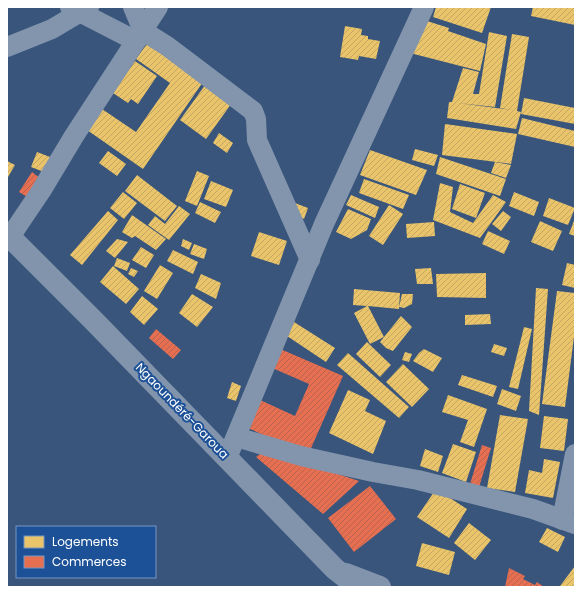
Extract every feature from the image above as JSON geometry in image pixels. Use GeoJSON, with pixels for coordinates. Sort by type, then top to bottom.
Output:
{"type":"FeatureCollection","features":[{"type":"Feature","properties":{"kind":"highway","name":"Ngaoundéré-Garoua"},"geometry":{"type":"LineString","coordinates":[[8,235],[228,458],[338,578],[358,587]]}},
{"type":"Feature","properties":{"kind":"highway"},"geometry":{"type":"LineString","coordinates":[[338,578],[380,587]]}},
{"type":"Feature","properties":{"kind":"street"},"geometry":{"type":"LineString","coordinates":[[133,7],[140,36]]}},
{"type":"Feature","properties":{"kind":"street"},"geometry":{"type":"LineString","coordinates":[[8,235],[41,191],[74,136],[158,7]]}},
{"type":"Feature","properties":{"kind":"street"},"geometry":{"type":"LineString","coordinates":[[228,458],[324,224],[424,7]]}},
{"type":"Feature","properties":{"kind":"street"},"geometry":{"type":"LineString","coordinates":[[7,47],[52,29],[80,9],[140,36],[167,46],[252,111],[256,119],[257,140],[310,260]]}},
{"type":"Feature","properties":{"kind":"street"},"geometry":{"type":"LineString","coordinates":[[236,437],[301,456],[425,482],[533,509],[569,522],[575,454]]}},
{"type":"Feature","properties":{"kind":"building: Logements"},"geometry":{"type":"Polygon","coordinates":[[[436,7],[491,7],[482,33],[433,17],[436,7]]]}},
{"type":"Feature","properties":{"kind":"building: Logements"},"geometry":{"type":"Polygon","coordinates":[[[533,7],[575,7],[575,25],[531,16],[533,7]]]}},
{"type":"Feature","properties":{"kind":"building: Logements"},"geometry":{"type":"Polygon","coordinates":[[[424,20],[449,28],[448,31],[486,44],[480,71],[410,53],[424,20]]]}},
{"type":"Feature","properties":{"kind":"building: Logements"},"geometry":{"type":"Polygon","coordinates":[[[345,26],[362,29],[361,35],[368,36],[368,39],[380,41],[376,59],[359,56],[358,60],[340,57],[345,26]]]}},
{"type":"Feature","properties":{"kind":"building: Logements"},"geometry":{"type":"Polygon","coordinates":[[[489,32],[507,36],[495,107],[458,103],[512,110],[500,108],[512,34],[529,37],[517,111],[521,112],[516,129],[447,118],[449,102],[452,102],[463,68],[479,72],[473,94],[479,94],[489,32]]]}},
{"type":"Feature","properties":{"kind":"building: Logements"},"geometry":{"type":"Polygon","coordinates":[[[149,41],[205,79],[143,169],[87,130],[102,109],[136,132],[170,83],[136,59],[149,41]]]}},
{"type":"Feature","properties":{"kind":"building: Logements"},"geometry":{"type":"Polygon","coordinates":[[[135,61],[157,76],[138,104],[131,99],[128,103],[113,93],[135,61]]]}},
{"type":"Feature","properties":{"kind":"building: Logements"},"geometry":{"type":"Polygon","coordinates":[[[208,81],[234,100],[206,139],[180,120],[208,81]]]}},
{"type":"Feature","properties":{"kind":"building: Logements"},"geometry":{"type":"Polygon","coordinates":[[[524,98],[575,108],[575,124],[521,114],[524,98]]]}},
{"type":"Feature","properties":{"kind":"building: Logements"},"geometry":{"type":"Polygon","coordinates":[[[522,118],[575,131],[575,147],[518,134],[522,118]]]}},
{"type":"Feature","properties":{"kind":"building: Logements"},"geometry":{"type":"Polygon","coordinates":[[[445,124],[517,134],[511,164],[442,155],[445,124]]]}},
{"type":"Feature","properties":{"kind":"building: Logements"},"geometry":{"type":"Polygon","coordinates":[[[219,133],[233,143],[227,153],[213,143],[219,133]]]}},
{"type":"Feature","properties":{"kind":"building: Logements"},"geometry":{"type":"Polygon","coordinates":[[[415,149],[438,155],[434,166],[412,160],[415,149]]]}},
{"type":"Feature","properties":{"kind":"building: Logements"},"geometry":{"type":"Polygon","coordinates":[[[370,150],[427,170],[416,195],[360,175],[370,150]]]}},
{"type":"Feature","properties":{"kind":"building: Logements"},"geometry":{"type":"Polygon","coordinates":[[[108,151],[126,164],[117,176],[99,163],[108,151]]]}},
{"type":"Feature","properties":{"kind":"building: Logements"},"geometry":{"type":"Polygon","coordinates":[[[37,152],[50,157],[44,172],[31,167],[37,152]]]}},
{"type":"Feature","properties":{"kind":"building: Logements"},"geometry":{"type":"Polygon","coordinates":[[[440,157],[506,179],[500,196],[436,174],[440,157]]]}},
{"type":"Feature","properties":{"kind":"building: Logements"},"geometry":{"type":"Polygon","coordinates":[[[7,161],[15,165],[8,177],[7,176],[7,161]]]}},
{"type":"Feature","properties":{"kind":"building: Logements"},"geometry":{"type":"Polygon","coordinates":[[[495,162],[511,165],[506,178],[491,173],[495,162]]]}},
{"type":"Feature","properties":{"kind":"building: Logements"},"geometry":{"type":"Polygon","coordinates":[[[197,171],[209,176],[197,206],[185,201],[197,171]]]}},
{"type":"Feature","properties":{"kind":"building: Logements"},"geometry":{"type":"Polygon","coordinates":[[[137,175],[177,206],[165,221],[125,191],[137,175]]]}},
{"type":"Feature","properties":{"kind":"building: Logements"},"geometry":{"type":"Polygon","coordinates":[[[364,179],[409,195],[403,209],[359,193],[364,179]]]}},
{"type":"Feature","properties":{"kind":"building: Logements"},"geometry":{"type":"Polygon","coordinates":[[[211,181],[233,190],[226,207],[204,199],[211,181]]]}},
{"type":"Feature","properties":{"kind":"building: Logements"},"geometry":{"type":"Polygon","coordinates":[[[440,183],[453,187],[450,212],[473,223],[493,195],[506,202],[480,238],[433,220],[440,183]]]}},
{"type":"Feature","properties":{"kind":"building: Logements"},"geometry":{"type":"Polygon","coordinates":[[[460,184],[485,193],[476,218],[452,209],[460,184]]]}},
{"type":"Feature","properties":{"kind":"building: Logements"},"geometry":{"type":"Polygon","coordinates":[[[123,192],[137,203],[124,219],[110,208],[123,192]]]}},
{"type":"Feature","properties":{"kind":"building: Logements"},"geometry":{"type":"Polygon","coordinates":[[[514,192],[539,202],[534,216],[509,206],[514,192]]]}},
{"type":"Feature","properties":{"kind":"building: Logements"},"geometry":{"type":"Polygon","coordinates":[[[351,195],[379,207],[375,218],[346,205],[351,195]]]}},
{"type":"Feature","properties":{"kind":"building: Logements"},"geometry":{"type":"Polygon","coordinates":[[[549,198],[575,208],[568,225],[543,216],[549,198]]]}},
{"type":"Feature","properties":{"kind":"building: Logements"},"geometry":{"type":"Polygon","coordinates":[[[200,202],[221,212],[215,223],[195,213],[200,202]]]}},
{"type":"Feature","properties":{"kind":"building: Logements"},"geometry":{"type":"Polygon","coordinates":[[[295,203],[308,208],[304,219],[291,213],[295,203]]]}},
{"type":"Feature","properties":{"kind":"building: Logements"},"geometry":{"type":"Polygon","coordinates":[[[389,205],[403,214],[383,245],[369,236],[389,205]]]}},
{"type":"Feature","properties":{"kind":"building: Logements"},"geometry":{"type":"Polygon","coordinates":[[[179,206],[190,214],[169,240],[148,225],[155,216],[165,224],[179,206]]]}},
{"type":"Feature","properties":{"kind":"building: Logements"},"geometry":{"type":"Polygon","coordinates":[[[348,209],[371,219],[367,230],[351,239],[336,232],[348,209]]]}},
{"type":"Feature","properties":{"kind":"building: Logements"},"geometry":{"type":"Polygon","coordinates":[[[108,211],[118,220],[82,265],[70,255],[108,211]]]}},
{"type":"Feature","properties":{"kind":"building: Logements"},"geometry":{"type":"Polygon","coordinates":[[[503,211],[511,217],[501,231],[492,224],[503,211]]]}},
{"type":"Feature","properties":{"kind":"building: Logements"},"geometry":{"type":"Polygon","coordinates":[[[132,215],[166,239],[156,250],[135,236],[132,238],[122,232],[132,215]]]}},
{"type":"Feature","properties":{"kind":"building: Logements"},"geometry":{"type":"Polygon","coordinates":[[[575,218],[575,236],[569,234],[575,218]]]}},
{"type":"Feature","properties":{"kind":"building: Logements"},"geometry":{"type":"Polygon","coordinates":[[[540,221],[562,231],[553,251],[531,242],[540,221]]]}},
{"type":"Feature","properties":{"kind":"building: Logements"},"geometry":{"type":"Polygon","coordinates":[[[434,222],[435,236],[407,238],[406,224],[434,222]]]}},
{"type":"Feature","properties":{"kind":"building: Logements"},"geometry":{"type":"Polygon","coordinates":[[[488,231],[510,241],[504,254],[482,244],[488,231]]]}},
{"type":"Feature","properties":{"kind":"building: Logements"},"geometry":{"type":"Polygon","coordinates":[[[259,232],[287,241],[279,265],[251,256],[259,232]]]}},
{"type":"Feature","properties":{"kind":"building: Logements"},"geometry":{"type":"Polygon","coordinates":[[[117,239],[128,242],[115,258],[106,251],[117,239]]]}},
{"type":"Feature","properties":{"kind":"building: Logements"},"geometry":{"type":"Polygon","coordinates":[[[183,239],[192,243],[189,250],[181,246],[183,239]]]}},
{"type":"Feature","properties":{"kind":"building: Logements"},"geometry":{"type":"Polygon","coordinates":[[[194,244],[207,249],[204,259],[190,254],[194,244]]]}},
{"type":"Feature","properties":{"kind":"building: Logements"},"geometry":{"type":"Polygon","coordinates":[[[141,247],[154,255],[146,268],[132,260],[141,247]]]}},
{"type":"Feature","properties":{"kind":"building: Logements"},"geometry":{"type":"Polygon","coordinates":[[[173,250],[198,262],[193,274],[167,261],[173,250]]]}},
{"type":"Feature","properties":{"kind":"building: Logements"},"geometry":{"type":"Polygon","coordinates":[[[117,258],[130,263],[127,271],[114,266],[117,258]]]}},
{"type":"Feature","properties":{"kind":"building: Logements"},"geometry":{"type":"Polygon","coordinates":[[[567,263],[575,265],[575,288],[562,285],[567,263]]]}},
{"type":"Feature","properties":{"kind":"building: Logements"},"geometry":{"type":"Polygon","coordinates":[[[160,265],[173,273],[157,299],[144,291],[160,265]]]}},
{"type":"Feature","properties":{"kind":"building: Logements"},"geometry":{"type":"Polygon","coordinates":[[[113,266],[139,289],[126,304],[100,282],[113,266]]]}},
{"type":"Feature","properties":{"kind":"building: Logements"},"geometry":{"type":"Polygon","coordinates":[[[131,268],[138,271],[134,277],[128,274],[131,268]]]}},
{"type":"Feature","properties":{"kind":"building: Logements"},"geometry":{"type":"Polygon","coordinates":[[[431,268],[433,284],[417,284],[415,269],[431,268]]]}},
{"type":"Feature","properties":{"kind":"building: Logements"},"geometry":{"type":"Polygon","coordinates":[[[486,273],[486,298],[437,297],[436,274],[486,273]]]}},
{"type":"Feature","properties":{"kind":"building: Logements"},"geometry":{"type":"Polygon","coordinates":[[[201,274],[221,283],[216,299],[195,288],[201,274]]]}},
{"type":"Feature","properties":{"kind":"building: Logements"},"geometry":{"type":"Polygon","coordinates":[[[536,288],[548,289],[539,415],[529,411],[536,288]]]}},
{"type":"Feature","properties":{"kind":"building: Logements"},"geometry":{"type":"Polygon","coordinates":[[[354,289],[400,293],[399,309],[368,306],[384,337],[370,344],[354,313],[367,306],[353,305],[354,289]]]}},
{"type":"Feature","properties":{"kind":"building: Logements"},"geometry":{"type":"Polygon","coordinates":[[[557,291],[575,293],[575,329],[565,407],[542,404],[557,291]]]}},
{"type":"Feature","properties":{"kind":"building: Logements"},"geometry":{"type":"Polygon","coordinates":[[[192,294],[213,307],[197,327],[179,313],[192,294]]]}},
{"type":"Feature","properties":{"kind":"building: Logements"},"geometry":{"type":"Polygon","coordinates":[[[402,294],[413,294],[412,304],[404,308],[399,307],[402,294]]]}},
{"type":"Feature","properties":{"kind":"building: Logements"},"geometry":{"type":"Polygon","coordinates":[[[142,296],[158,309],[144,325],[130,312],[142,296]]]}},
{"type":"Feature","properties":{"kind":"building: Logements"},"geometry":{"type":"Polygon","coordinates":[[[490,314],[491,324],[465,325],[465,315],[490,314]]]}},
{"type":"Feature","properties":{"kind":"building: Logements"},"geometry":{"type":"Polygon","coordinates":[[[401,316],[412,327],[393,351],[386,348],[380,342],[401,316]]]}},
{"type":"Feature","properties":{"kind":"building: Logements"},"geometry":{"type":"Polygon","coordinates":[[[294,322],[335,348],[326,362],[287,336],[294,322]]]}},
{"type":"Feature","properties":{"kind":"building: Logements"},"geometry":{"type":"Polygon","coordinates":[[[524,327],[532,329],[518,389],[509,387],[524,327]]]}},
{"type":"Feature","properties":{"kind":"building: Logements"},"geometry":{"type":"Polygon","coordinates":[[[367,342],[391,365],[380,377],[356,354],[367,342]]]}},
{"type":"Feature","properties":{"kind":"building: Logements"},"geometry":{"type":"Polygon","coordinates":[[[494,344],[507,348],[504,356],[491,352],[494,344]]]}},
{"type":"Feature","properties":{"kind":"building: Logements"},"geometry":{"type":"Polygon","coordinates":[[[424,349],[442,358],[433,372],[413,361],[424,349]]]}},
{"type":"Feature","properties":{"kind":"building: Logements"},"geometry":{"type":"Polygon","coordinates":[[[405,352],[412,354],[409,362],[402,360],[405,352]]]}},
{"type":"Feature","properties":{"kind":"building: Logements"},"geometry":{"type":"Polygon","coordinates":[[[348,353],[409,407],[399,418],[337,365],[348,353]]]}},
{"type":"Feature","properties":{"kind":"building: Logements"},"geometry":{"type":"Polygon","coordinates":[[[403,364],[429,389],[412,407],[386,382],[403,364]]]}},
{"type":"Feature","properties":{"kind":"building: Logements"},"geometry":{"type":"Polygon","coordinates":[[[462,375],[497,386],[493,397],[458,385],[462,375]]]}},
{"type":"Feature","properties":{"kind":"building: Logements"},"geometry":{"type":"Polygon","coordinates":[[[232,382],[241,386],[236,401],[227,398],[232,382]]]}},
{"type":"Feature","properties":{"kind":"building: Logements"},"geometry":{"type":"Polygon","coordinates":[[[502,389],[521,396],[516,411],[497,404],[502,389]]]}},
{"type":"Feature","properties":{"kind":"building: Logements"},"geometry":{"type":"Polygon","coordinates":[[[348,390],[370,400],[365,411],[386,421],[373,454],[329,433],[348,390]]]}},
{"type":"Feature","properties":{"kind":"building: Logements"},"geometry":{"type":"Polygon","coordinates":[[[448,395],[487,409],[474,447],[460,442],[468,420],[442,412],[448,395]]]}},
{"type":"Feature","properties":{"kind":"building: Logements"},"geometry":{"type":"Polygon","coordinates":[[[500,415],[528,419],[515,492],[487,488],[500,415]]]}},
{"type":"Feature","properties":{"kind":"building: Logements"},"geometry":{"type":"Polygon","coordinates":[[[544,416],[568,419],[564,451],[540,448],[544,416]]]}},
{"type":"Feature","properties":{"kind":"building: Logements"},"geometry":{"type":"Polygon","coordinates":[[[453,444],[476,452],[466,482],[442,473],[453,444]]]}},
{"type":"Feature","properties":{"kind":"building: Logements"},"geometry":{"type":"Polygon","coordinates":[[[425,449],[443,456],[438,472],[420,466],[425,449]]]}},
{"type":"Feature","properties":{"kind":"building: Logements"},"geometry":{"type":"Polygon","coordinates":[[[544,459],[560,462],[553,498],[525,493],[529,470],[542,473],[544,459]]]}},
{"type":"Feature","properties":{"kind":"building: Logements"},"geometry":{"type":"Polygon","coordinates":[[[436,489],[467,509],[449,538],[417,517],[436,489]]]}},
{"type":"Feature","properties":{"kind":"building: Logements"},"geometry":{"type":"Polygon","coordinates":[[[469,523],[491,540],[475,560],[454,543],[469,523]]]}},
{"type":"Feature","properties":{"kind":"building: Logements"},"geometry":{"type":"Polygon","coordinates":[[[547,528],[565,537],[558,552],[539,542],[547,528]]]}},
{"type":"Feature","properties":{"kind":"building: Logements"},"geometry":{"type":"Polygon","coordinates":[[[422,543],[455,552],[449,575],[416,566],[422,543]]]}},
{"type":"Feature","properties":{"kind":"building: Logements"},"geometry":{"type":"Polygon","coordinates":[[[575,566],[575,587],[560,586],[575,566]]]}},
{"type":"Feature","properties":{"kind":"building: Commerces"},"geometry":{"type":"Polygon","coordinates":[[[32,172],[41,179],[29,198],[19,192],[32,172]]]}},
{"type":"Feature","properties":{"kind":"building: Commerces"},"geometry":{"type":"Polygon","coordinates":[[[156,329],[181,350],[173,359],[149,338],[156,329]]]}},
{"type":"Feature","properties":{"kind":"building: Commerces"},"geometry":{"type":"Polygon","coordinates":[[[278,348],[343,376],[308,455],[248,428],[260,400],[295,416],[309,384],[270,367],[278,348]]]}},
{"type":"Feature","properties":{"kind":"building: Commerces"},"geometry":{"type":"Polygon","coordinates":[[[482,445],[491,448],[479,487],[470,484],[482,445]]]}},
{"type":"Feature","properties":{"kind":"building: Commerces"},"geometry":{"type":"Polygon","coordinates":[[[265,450],[359,481],[323,514],[256,457],[265,450]]]}},
{"type":"Feature","properties":{"kind":"building: Commerces"},"geometry":{"type":"Polygon","coordinates":[[[370,486],[396,519],[354,552],[328,518],[370,486]]]}},
{"type":"Feature","properties":{"kind":"building: Commerces"},"geometry":{"type":"Polygon","coordinates":[[[509,568],[525,576],[523,579],[535,585],[537,582],[544,587],[505,587],[509,568]]]}}]}
